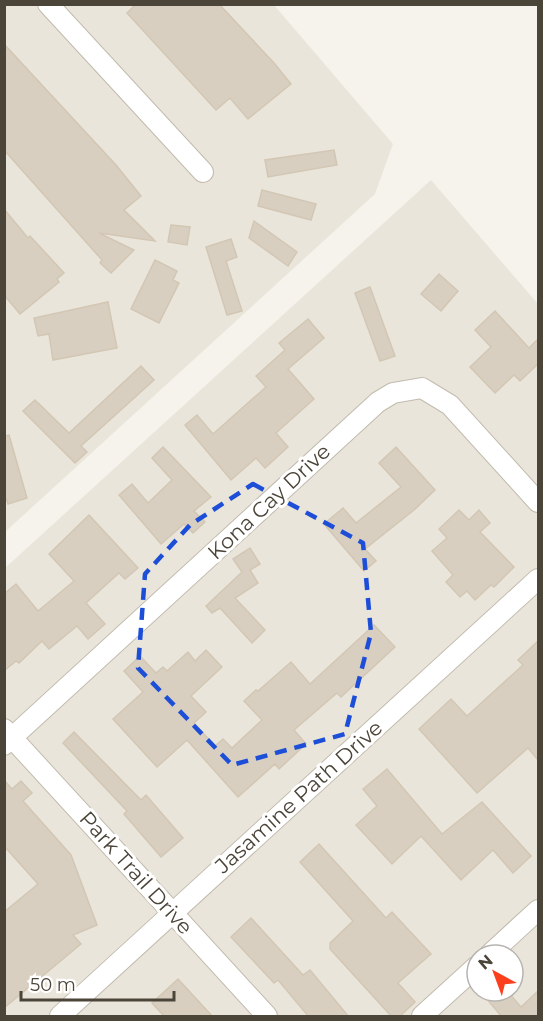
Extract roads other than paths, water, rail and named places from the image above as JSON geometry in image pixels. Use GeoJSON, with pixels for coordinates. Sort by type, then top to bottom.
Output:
{"type":"FeatureCollection","features":[{"type":"Feature","properties":{"kind":"street"},"geometry":{"type":"LineString","coordinates":[[48,4],[203,172]]}},
{"type":"Feature","properties":{"kind":"street","name":"Kona Cay Drive"},"geometry":{"type":"LineString","coordinates":[[7,737],[378,402],[393,393],[423,388],[450,405],[538,502]]}},
{"type":"Feature","properties":{"kind":"street","name":"Jasamine Path Drive"},"geometry":{"type":"LineString","coordinates":[[60,1017],[538,579]]}},
{"type":"Feature","properties":{"kind":"street","name":"Park Trail Drive"},"geometry":{"type":"LineString","coordinates":[[7,737],[173,913],[267,1017]]}},
{"type":"Feature","properties":{"kind":"street"},"geometry":{"type":"LineString","coordinates":[[502,943],[538,910]]}},
{"type":"Feature","properties":{"kind":"street"},"geometry":{"type":"LineString","coordinates":[[422,1017],[465,977]]}}]}
